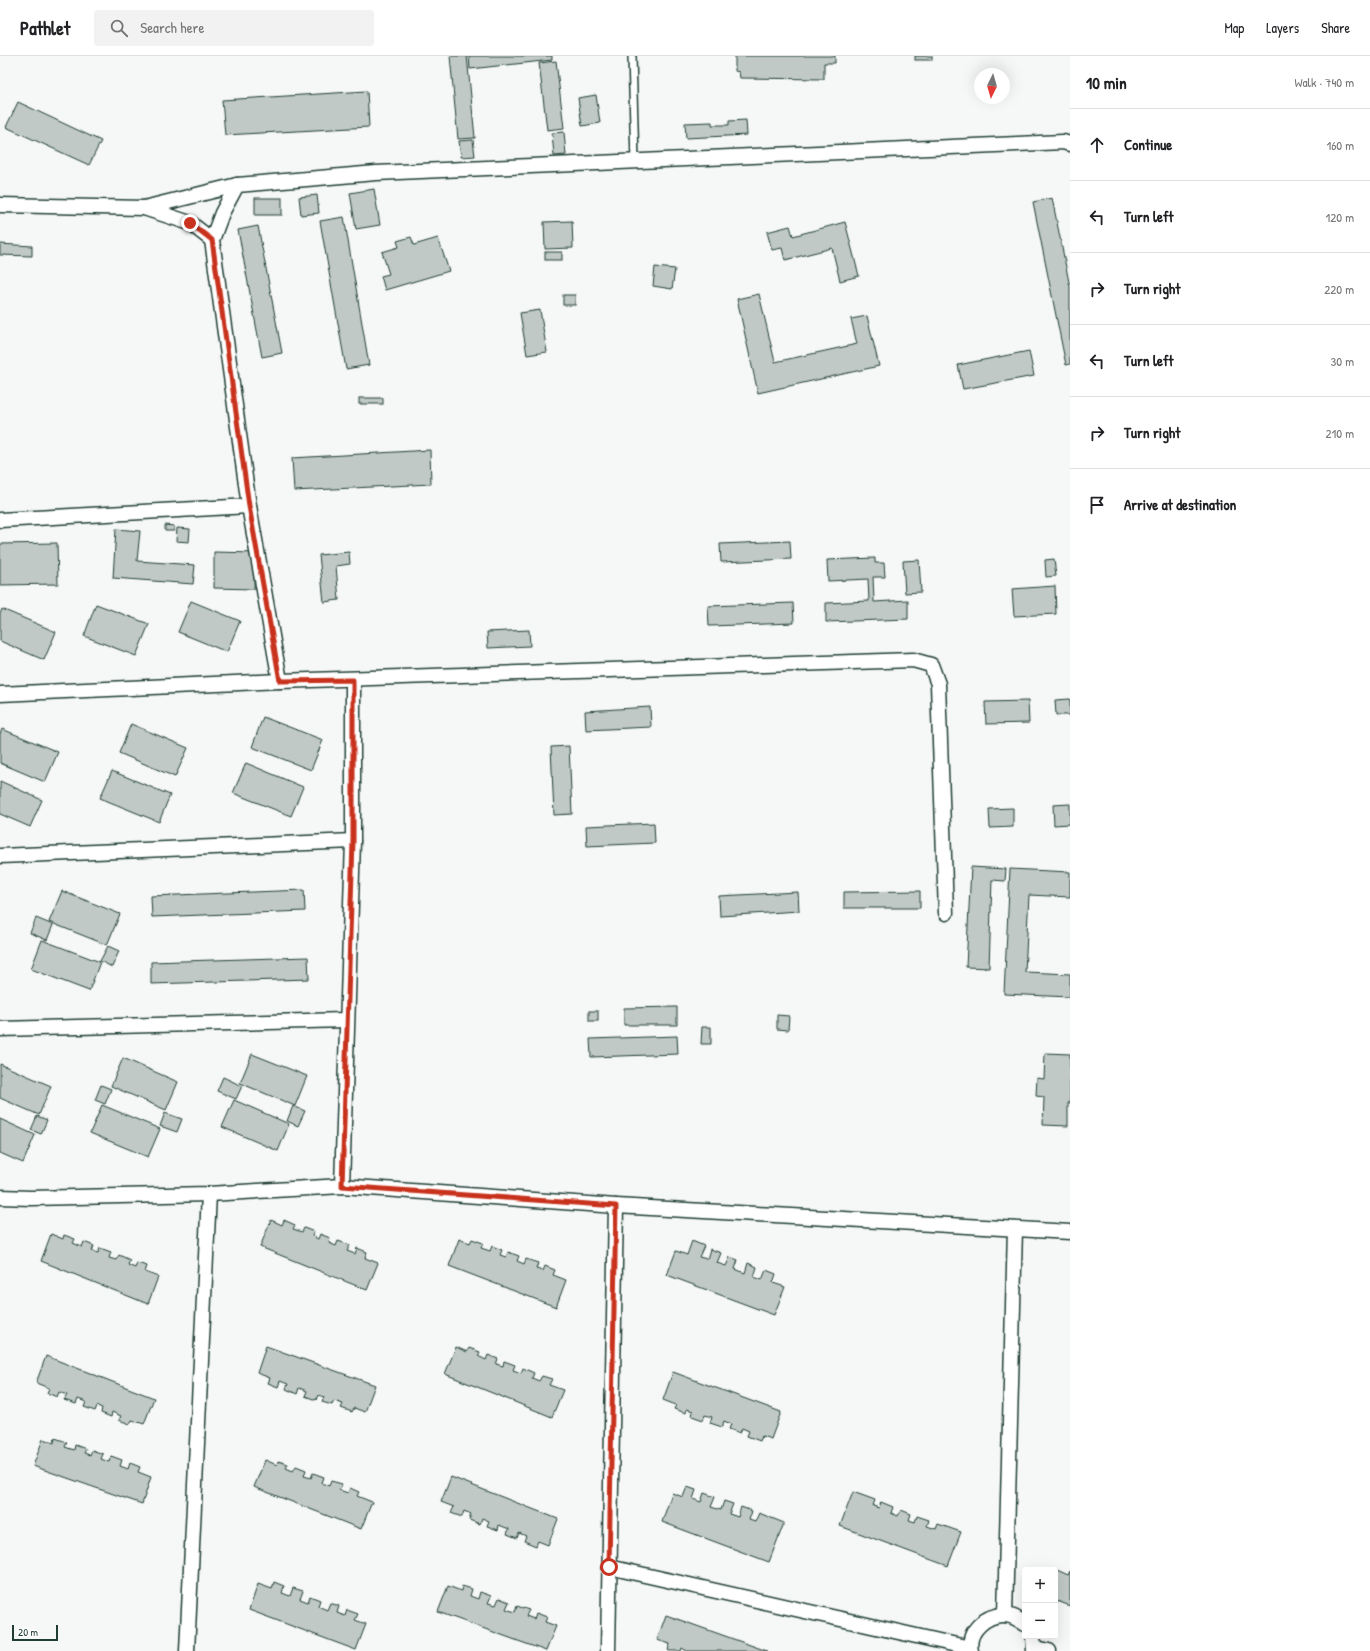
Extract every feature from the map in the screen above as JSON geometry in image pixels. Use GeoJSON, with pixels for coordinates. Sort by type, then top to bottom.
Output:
{"type":"FeatureCollection","features":[{"type":"Feature","properties":{"kind":"street"},"geometry":{"type":"LineString","coordinates":[[0,205],[144,208],[237,185],[376,173],[1063,142],[1070,144]]}},
{"type":"Feature","properties":{"kind":"street"},"geometry":{"type":"LineString","coordinates":[[237,185],[222,213],[212,240],[249,506],[280,681]]}},
{"type":"Feature","properties":{"kind":"street"},"geometry":{"type":"LineString","coordinates":[[144,208],[190,223],[212,240]]}},
{"type":"Feature","properties":{"kind":"street"},"geometry":{"type":"LineString","coordinates":[[0,520],[249,506]]}},
{"type":"Feature","properties":{"kind":"street"},"geometry":{"type":"LineString","coordinates":[[0,694],[280,681],[353,680],[913,660],[931,665],[938,684],[946,913]]}},
{"type":"Feature","properties":{"kind":"street"},"geometry":{"type":"LineString","coordinates":[[342,1186],[346,1020],[353,841],[353,680]]}},
{"type":"Feature","properties":{"kind":"street"},"geometry":{"type":"LineString","coordinates":[[0,856],[353,841]]}},
{"type":"Feature","properties":{"kind":"street"},"geometry":{"type":"LineString","coordinates":[[0,1029],[346,1020]]}},
{"type":"Feature","properties":{"kind":"street"},"geometry":{"type":"LineString","coordinates":[[0,1197],[31,1198],[209,1194],[342,1186],[616,1206],[1070,1232]]}},
{"type":"Feature","properties":{"kind":"street"},"geometry":{"type":"LineString","coordinates":[[188,1651],[209,1194]]}},
{"type":"Feature","properties":{"kind":"street"},"geometry":{"type":"LineString","coordinates":[[608,1651],[616,1206]]}},
{"type":"Feature","properties":{"kind":"street"},"geometry":{"type":"LineString","coordinates":[[1005,1615],[1015,1229]]}},
{"type":"Feature","properties":{"kind":"street"},"geometry":{"type":"LineString","coordinates":[[609,1567],[970,1649],[972,1634],[980,1623],[992,1616],[1005,1615],[1017,1618],[1022,1622]]}},
{"type":"Feature","properties":{"kind":"street"},"geometry":{"type":"LineString","coordinates":[[1034,1645],[1049,1651]]}},
{"type":"Feature","properties":{"kind":"lane"},"geometry":{"type":"LineString","coordinates":[[632,56],[635,161]]}},
{"type":"Feature","properties":{"kind":"building"},"geometry":{"type":"Polygon","coordinates":[[[450,56],[467,56],[475,138],[458,139],[450,56]]]}},
{"type":"Feature","properties":{"kind":"building"},"geometry":{"type":"Polygon","coordinates":[[[469,56],[552,56],[552,60],[470,69],[469,56]]]}},
{"type":"Feature","properties":{"kind":"building"},"geometry":{"type":"Polygon","coordinates":[[[735,56],[835,56],[835,63],[824,63],[824,79],[740,78],[739,72],[735,71],[735,56]]]}},
{"type":"Feature","properties":{"kind":"building"},"geometry":{"type":"Polygon","coordinates":[[[915,56],[932,56],[932,60],[915,60],[915,56]]]}},
{"type":"Feature","properties":{"kind":"building"},"geometry":{"type":"Polygon","coordinates":[[[556,61],[564,128],[547,130],[539,63],[556,61]]]}},
{"type":"Feature","properties":{"kind":"building"},"geometry":{"type":"Polygon","coordinates":[[[367,91],[369,127],[225,135],[222,100],[367,91]]]}},
{"type":"Feature","properties":{"kind":"building"},"geometry":{"type":"Polygon","coordinates":[[[596,95],[600,123],[582,126],[578,98],[596,95]]]}},
{"type":"Feature","properties":{"kind":"building"},"geometry":{"type":"Polygon","coordinates":[[[18,102],[101,141],[89,165],[6,127],[18,102]]]}},
{"type":"Feature","properties":{"kind":"building"},"geometry":{"type":"Polygon","coordinates":[[[746,120],[747,135],[686,138],[685,123],[712,122],[712,125],[729,125],[729,121],[746,120]]]}},
{"type":"Feature","properties":{"kind":"building"},"geometry":{"type":"Polygon","coordinates":[[[564,132],[566,155],[554,156],[552,133],[564,132]]]}},
{"type":"Feature","properties":{"kind":"building"},"geometry":{"type":"Polygon","coordinates":[[[473,140],[475,156],[461,157],[459,141],[473,140]]]}},
{"type":"Feature","properties":{"kind":"building"},"geometry":{"type":"Polygon","coordinates":[[[374,189],[380,225],[356,229],[350,193],[374,189]]]}},
{"type":"Feature","properties":{"kind":"building"},"geometry":{"type":"Polygon","coordinates":[[[317,195],[319,213],[301,215],[299,197],[317,195]]]}},
{"type":"Feature","properties":{"kind":"building"},"geometry":{"type":"Polygon","coordinates":[[[255,198],[282,198],[282,215],[255,215],[255,198]]]}},
{"type":"Feature","properties":{"kind":"building"},"geometry":{"type":"Polygon","coordinates":[[[1052,198],[1070,287],[1070,364],[1066,365],[1033,202],[1052,198]]]}},
{"type":"Feature","properties":{"kind":"building"},"geometry":{"type":"Polygon","coordinates":[[[344,217],[369,365],[346,369],[320,221],[344,217]]]}},
{"type":"Feature","properties":{"kind":"building"},"geometry":{"type":"Polygon","coordinates":[[[572,221],[573,248],[545,249],[544,222],[572,221]]]}},
{"type":"Feature","properties":{"kind":"building"},"geometry":{"type":"Polygon","coordinates":[[[845,222],[859,276],[840,281],[832,248],[785,260],[782,248],[772,250],[767,232],[790,226],[793,236],[845,222]]]}},
{"type":"Feature","properties":{"kind":"building"},"geometry":{"type":"Polygon","coordinates":[[[258,226],[282,353],[262,357],[238,230],[258,226]]]}},
{"type":"Feature","properties":{"kind":"building"},"geometry":{"type":"Polygon","coordinates":[[[411,237],[414,245],[438,238],[449,271],[385,290],[381,276],[389,274],[382,252],[399,247],[397,241],[411,237]]]}},
{"type":"Feature","properties":{"kind":"building"},"geometry":{"type":"Polygon","coordinates":[[[0,244],[32,246],[32,256],[0,255],[0,244]]]}},
{"type":"Feature","properties":{"kind":"building"},"geometry":{"type":"Polygon","coordinates":[[[545,252],[562,252],[562,260],[545,260],[545,252]]]}},
{"type":"Feature","properties":{"kind":"building"},"geometry":{"type":"Polygon","coordinates":[[[655,267],[675,269],[672,289],[653,286],[655,267]]]}},
{"type":"Feature","properties":{"kind":"building"},"geometry":{"type":"Polygon","coordinates":[[[759,294],[775,362],[857,344],[851,319],[867,316],[879,366],[758,393],[737,299],[759,294]]]}},
{"type":"Feature","properties":{"kind":"building"},"geometry":{"type":"Polygon","coordinates":[[[563,295],[575,295],[575,305],[563,305],[563,295]]]}},
{"type":"Feature","properties":{"kind":"building"},"geometry":{"type":"Polygon","coordinates":[[[540,310],[547,352],[527,355],[520,313],[540,310]]]}},
{"type":"Feature","properties":{"kind":"building"},"geometry":{"type":"Polygon","coordinates":[[[1029,351],[1034,376],[963,389],[958,365],[1029,351]]]}},
{"type":"Feature","properties":{"kind":"building"},"geometry":{"type":"Polygon","coordinates":[[[359,398],[383,398],[383,404],[359,404],[359,398]]]}},
{"type":"Feature","properties":{"kind":"building"},"geometry":{"type":"Polygon","coordinates":[[[430,450],[431,484],[294,491],[292,458],[430,450]]]}},
{"type":"Feature","properties":{"kind":"building"},"geometry":{"type":"Polygon","coordinates":[[[165,525],[174,526],[174,531],[165,531],[165,525]]]}},
{"type":"Feature","properties":{"kind":"building"},"geometry":{"type":"Polygon","coordinates":[[[177,528],[190,529],[189,542],[176,541],[177,528]]]}},
{"type":"Feature","properties":{"kind":"building"},"geometry":{"type":"Polygon","coordinates":[[[116,529],[140,531],[137,561],[195,565],[193,584],[113,578],[116,529]]]}},
{"type":"Feature","properties":{"kind":"building"},"geometry":{"type":"Polygon","coordinates":[[[790,541],[791,559],[721,562],[720,544],[790,541]]]}},
{"type":"Feature","properties":{"kind":"building"},"geometry":{"type":"Polygon","coordinates":[[[57,543],[58,584],[0,585],[0,544],[57,543]]]}},
{"type":"Feature","properties":{"kind":"building"},"geometry":{"type":"Polygon","coordinates":[[[214,552],[255,553],[254,589],[214,588],[214,552]]]}},
{"type":"Feature","properties":{"kind":"building"},"geometry":{"type":"Polygon","coordinates":[[[349,552],[350,564],[336,566],[339,600],[324,602],[319,555],[349,552]]]}},
{"type":"Feature","properties":{"kind":"building"},"geometry":{"type":"Polygon","coordinates":[[[875,558],[875,563],[884,563],[885,577],[873,577],[874,602],[908,600],[908,619],[826,622],[826,603],[869,601],[868,579],[828,581],[827,560],[875,558]]]}},
{"type":"Feature","properties":{"kind":"building"},"geometry":{"type":"Polygon","coordinates":[[[1054,559],[1056,576],[1046,577],[1045,560],[1054,559]]]}},
{"type":"Feature","properties":{"kind":"building"},"geometry":{"type":"Polygon","coordinates":[[[919,560],[921,592],[905,593],[903,561],[919,560]]]}},
{"type":"Feature","properties":{"kind":"building"},"geometry":{"type":"Polygon","coordinates":[[[1055,586],[1056,614],[1014,616],[1012,589],[1055,586]]]}},
{"type":"Feature","properties":{"kind":"building"},"geometry":{"type":"Polygon","coordinates":[[[191,601],[240,621],[227,652],[178,632],[191,601]]]}},
{"type":"Feature","properties":{"kind":"building"},"geometry":{"type":"Polygon","coordinates":[[[793,603],[794,623],[709,626],[708,606],[793,603]]]}},
{"type":"Feature","properties":{"kind":"building"},"geometry":{"type":"Polygon","coordinates":[[[96,604],[149,624],[136,656],[84,636],[96,604]]]}},
{"type":"Feature","properties":{"kind":"building"},"geometry":{"type":"Polygon","coordinates":[[[2,609],[56,632],[44,660],[0,641],[0,614],[2,609]]]}},
{"type":"Feature","properties":{"kind":"building"},"geometry":{"type":"Polygon","coordinates":[[[529,630],[530,646],[488,648],[487,632],[529,630]]]}},
{"type":"Feature","properties":{"kind":"building"},"geometry":{"type":"Polygon","coordinates":[[[1070,699],[1070,715],[1056,715],[1055,700],[1070,699]]]}},
{"type":"Feature","properties":{"kind":"building"},"geometry":{"type":"Polygon","coordinates":[[[1028,701],[1029,723],[986,724],[985,702],[1028,701]]]}},
{"type":"Feature","properties":{"kind":"building"},"geometry":{"type":"Polygon","coordinates":[[[650,707],[651,727],[586,730],[585,711],[650,707]]]}},
{"type":"Feature","properties":{"kind":"building"},"geometry":{"type":"Polygon","coordinates":[[[263,717],[323,740],[311,770],[252,747],[263,717]]]}},
{"type":"Feature","properties":{"kind":"building"},"geometry":{"type":"Polygon","coordinates":[[[131,724],[188,748],[175,777],[119,753],[131,724]]]}},
{"type":"Feature","properties":{"kind":"building"},"geometry":{"type":"Polygon","coordinates":[[[2,729],[58,752],[45,782],[0,763],[0,734],[2,729]]]}},
{"type":"Feature","properties":{"kind":"building"},"geometry":{"type":"Polygon","coordinates":[[[569,746],[572,814],[554,815],[551,747],[569,746]]]}},
{"type":"Feature","properties":{"kind":"building"},"geometry":{"type":"Polygon","coordinates":[[[246,763],[303,787],[291,816],[233,793],[246,763]]]}},
{"type":"Feature","properties":{"kind":"building"},"geometry":{"type":"Polygon","coordinates":[[[112,771],[170,795],[159,822],[100,798],[112,771]]]}},
{"type":"Feature","properties":{"kind":"building"},"geometry":{"type":"Polygon","coordinates":[[[0,781],[42,800],[30,827],[0,814],[0,781]]]}},
{"type":"Feature","properties":{"kind":"building"},"geometry":{"type":"Polygon","coordinates":[[[1070,804],[1070,824],[1054,825],[1053,805],[1070,804]]]}},
{"type":"Feature","properties":{"kind":"building"},"geometry":{"type":"Polygon","coordinates":[[[1013,808],[1013,827],[990,828],[989,809],[1013,808]]]}},
{"type":"Feature","properties":{"kind":"building"},"geometry":{"type":"Polygon","coordinates":[[[654,823],[655,843],[587,846],[586,826],[654,823]]]}},
{"type":"Feature","properties":{"kind":"building"},"geometry":{"type":"Polygon","coordinates":[[[971,867],[1006,869],[1005,881],[992,880],[989,968],[966,967],[971,867]]]}},
{"type":"Feature","properties":{"kind":"building"},"geometry":{"type":"Polygon","coordinates":[[[1010,869],[1070,872],[1070,897],[1029,895],[1025,972],[1070,974],[1070,997],[1004,994],[1010,869]]]}},
{"type":"Feature","properties":{"kind":"building"},"geometry":{"type":"Polygon","coordinates":[[[304,890],[305,911],[152,917],[151,896],[304,890]]]}},
{"type":"Feature","properties":{"kind":"building"},"geometry":{"type":"Polygon","coordinates":[[[62,891],[120,914],[107,945],[49,922],[62,891]]]}},
{"type":"Feature","properties":{"kind":"building"},"geometry":{"type":"Polygon","coordinates":[[[920,891],[920,908],[844,908],[844,892],[920,891]]]}},
{"type":"Feature","properties":{"kind":"building"},"geometry":{"type":"Polygon","coordinates":[[[798,892],[799,911],[720,916],[719,896],[798,892]]]}},
{"type":"Feature","properties":{"kind":"building"},"geometry":{"type":"Polygon","coordinates":[[[36,918],[53,925],[47,940],[30,933],[36,918]]]}},
{"type":"Feature","properties":{"kind":"building"},"geometry":{"type":"Polygon","coordinates":[[[42,940],[100,962],[89,991],[31,969],[42,940]]]}},
{"type":"Feature","properties":{"kind":"building"},"geometry":{"type":"Polygon","coordinates":[[[108,946],[119,951],[112,967],[100,961],[108,946]]]}},
{"type":"Feature","properties":{"kind":"building"},"geometry":{"type":"Polygon","coordinates":[[[308,957],[309,979],[151,984],[151,962],[308,957]]]}},
{"type":"Feature","properties":{"kind":"building"},"geometry":{"type":"Polygon","coordinates":[[[677,1007],[677,1025],[624,1025],[624,1008],[677,1007]]]}},
{"type":"Feature","properties":{"kind":"building"},"geometry":{"type":"Polygon","coordinates":[[[589,1011],[598,1011],[598,1021],[589,1021],[589,1011]]]}},
{"type":"Feature","properties":{"kind":"building"},"geometry":{"type":"Polygon","coordinates":[[[777,1015],[789,1016],[788,1030],[777,1029],[777,1015]]]}},
{"type":"Feature","properties":{"kind":"building"},"geometry":{"type":"Polygon","coordinates":[[[702,1027],[711,1027],[711,1044],[701,1044],[702,1027]]]}},
{"type":"Feature","properties":{"kind":"building"},"geometry":{"type":"Polygon","coordinates":[[[677,1036],[678,1054],[591,1057],[590,1039],[677,1036]]]}},
{"type":"Feature","properties":{"kind":"building"},"geometry":{"type":"Polygon","coordinates":[[[1045,1053],[1070,1054],[1070,1103],[1068,1103],[1068,1126],[1043,1125],[1044,1097],[1036,1096],[1037,1078],[1044,1079],[1045,1053]]]}},
{"type":"Feature","properties":{"kind":"building"},"geometry":{"type":"Polygon","coordinates":[[[252,1054],[307,1076],[295,1106],[240,1083],[252,1054]]]}},
{"type":"Feature","properties":{"kind":"building"},"geometry":{"type":"Polygon","coordinates":[[[123,1058],[178,1082],[166,1110],[111,1086],[123,1058]]]}},
{"type":"Feature","properties":{"kind":"building"},"geometry":{"type":"Polygon","coordinates":[[[0,1064],[51,1086],[39,1115],[0,1098],[0,1064]]]}},
{"type":"Feature","properties":{"kind":"building"},"geometry":{"type":"Polygon","coordinates":[[[223,1077],[242,1086],[236,1099],[217,1091],[223,1077]]]}},
{"type":"Feature","properties":{"kind":"building"},"geometry":{"type":"Polygon","coordinates":[[[101,1085],[111,1089],[105,1104],[95,1100],[101,1085]]]}},
{"type":"Feature","properties":{"kind":"building"},"geometry":{"type":"Polygon","coordinates":[[[234,1100],[289,1124],[278,1151],[222,1127],[234,1100]]]}},
{"type":"Feature","properties":{"kind":"building"},"geometry":{"type":"Polygon","coordinates":[[[102,1105],[160,1129],[148,1157],[90,1133],[102,1105]]]}},
{"type":"Feature","properties":{"kind":"building"},"geometry":{"type":"Polygon","coordinates":[[[293,1106],[305,1111],[298,1126],[287,1121],[293,1106]]]}},
{"type":"Feature","properties":{"kind":"building"},"geometry":{"type":"Polygon","coordinates":[[[165,1113],[182,1119],[177,1132],[160,1126],[165,1113]]]}},
{"type":"Feature","properties":{"kind":"building"},"geometry":{"type":"Polygon","coordinates":[[[37,1116],[47,1120],[41,1134],[31,1130],[37,1116]]]}},
{"type":"Feature","properties":{"kind":"building"},"geometry":{"type":"Polygon","coordinates":[[[0,1119],[35,1135],[23,1163],[0,1153],[0,1119]]]}},
{"type":"Feature","properties":{"kind":"building"},"geometry":{"type":"Polygon","coordinates":[[[271,1220],[282,1225],[284,1220],[295,1225],[293,1229],[302,1232],[304,1228],[314,1232],[312,1236],[318,1239],[320,1234],[330,1238],[329,1243],[336,1246],[338,1241],[350,1245],[347,1251],[355,1254],[357,1248],[367,1252],[365,1258],[378,1263],[367,1290],[260,1247],[271,1220]]]}},
{"type":"Feature","properties":{"kind":"building"},"geometry":{"type":"Polygon","coordinates":[[[51,1234],[63,1239],[64,1235],[75,1239],[73,1243],[82,1247],[84,1242],[94,1246],[92,1251],[98,1253],[100,1248],[111,1252],[109,1258],[116,1260],[119,1255],[130,1260],[128,1265],[135,1268],[137,1263],[147,1266],[145,1272],[158,1277],[148,1304],[41,1261],[51,1234]]]}},
{"type":"Feature","properties":{"kind":"building"},"geometry":{"type":"Polygon","coordinates":[[[459,1239],[470,1243],[472,1239],[483,1243],[481,1248],[490,1251],[492,1246],[502,1250],[500,1255],[506,1257],[508,1252],[519,1256],[517,1261],[524,1264],[526,1259],[538,1263],[536,1269],[543,1271],[545,1266],[555,1270],[553,1275],[566,1280],[556,1307],[449,1266],[459,1239]]]}},
{"type":"Feature","properties":{"kind":"building"},"geometry":{"type":"Polygon","coordinates":[[[692,1241],[704,1246],[699,1257],[707,1259],[710,1249],[721,1253],[717,1263],[726,1266],[730,1257],[738,1260],[735,1269],[745,1273],[748,1263],[757,1267],[754,1277],[762,1280],[766,1270],[776,1274],[773,1283],[785,1287],[774,1315],[667,1275],[676,1251],[687,1255],[692,1241]]]}},
{"type":"Feature","properties":{"kind":"building"},"geometry":{"type":"Polygon","coordinates":[[[266,1346],[375,1385],[365,1412],[354,1408],[352,1412],[341,1408],[343,1404],[334,1401],[332,1405],[322,1402],[324,1397],[318,1395],[316,1400],[305,1396],[307,1391],[299,1388],[297,1394],[286,1389],[288,1384],[280,1381],[278,1387],[268,1383],[270,1378],[257,1373],[266,1346]]]}},
{"type":"Feature","properties":{"kind":"building"},"geometry":{"type":"Polygon","coordinates":[[[456,1347],[467,1352],[469,1348],[480,1352],[478,1356],[486,1360],[488,1355],[498,1359],[496,1364],[503,1366],[504,1361],[515,1365],[513,1370],[521,1373],[523,1368],[534,1373],[532,1378],[539,1381],[542,1376],[552,1379],[549,1385],[563,1390],[552,1417],[445,1374],[456,1347]]]}},
{"type":"Feature","properties":{"kind":"building"},"geometry":{"type":"Polygon","coordinates":[[[46,1356],[154,1398],[144,1424],[132,1420],[130,1424],[119,1420],[121,1416],[112,1412],[111,1417],[101,1413],[102,1408],[97,1406],[95,1411],[84,1407],[86,1402],[78,1399],[76,1404],[64,1400],[67,1395],[59,1392],[57,1397],[47,1393],[49,1388],[36,1383],[46,1356]]]}},
{"type":"Feature","properties":{"kind":"building"},"geometry":{"type":"Polygon","coordinates":[[[673,1372],[781,1412],[771,1439],[762,1436],[760,1441],[747,1436],[749,1431],[742,1428],[740,1433],[729,1429],[731,1424],[724,1421],[722,1427],[710,1423],[712,1417],[705,1415],[703,1420],[692,1416],[693,1411],[687,1409],[686,1413],[674,1409],[676,1405],[663,1400],[673,1372]]]}},
{"type":"Feature","properties":{"kind":"building"},"geometry":{"type":"Polygon","coordinates":[[[55,1438],[67,1442],[65,1447],[74,1450],[75,1445],[86,1449],[84,1453],[90,1455],[92,1450],[103,1454],[101,1459],[109,1462],[111,1456],[122,1460],[120,1466],[128,1469],[130,1463],[140,1467],[138,1472],[151,1477],[142,1504],[33,1466],[43,1439],[54,1443],[55,1438]]]}},
{"type":"Feature","properties":{"kind":"building"},"geometry":{"type":"Polygon","coordinates":[[[265,1460],[277,1465],[278,1461],[288,1464],[286,1468],[293,1471],[296,1466],[306,1470],[304,1476],[311,1478],[313,1473],[324,1477],[322,1483],[329,1486],[331,1481],[342,1484],[339,1490],[348,1493],[350,1488],[359,1492],[357,1496],[372,1502],[361,1529],[254,1487],[265,1460]]]}},
{"type":"Feature","properties":{"kind":"building"},"geometry":{"type":"Polygon","coordinates":[[[451,1477],[558,1519],[548,1545],[538,1541],[536,1546],[524,1541],[526,1536],[519,1533],[517,1538],[507,1534],[509,1529],[499,1525],[498,1530],[487,1526],[489,1521],[482,1518],[480,1524],[469,1520],[471,1514],[464,1511],[462,1517],[451,1513],[454,1507],[441,1502],[451,1477]]]}},
{"type":"Feature","properties":{"kind":"building"},"geometry":{"type":"Polygon","coordinates":[[[687,1487],[696,1490],[693,1499],[701,1502],[704,1493],[715,1497],[711,1507],[721,1510],[724,1501],[733,1504],[729,1514],[738,1517],[741,1507],[752,1511],[749,1520],[755,1522],[759,1513],[784,1523],[769,1562],[662,1522],[672,1493],[683,1497],[687,1487]]]}},
{"type":"Feature","properties":{"kind":"building"},"geometry":{"type":"Polygon","coordinates":[[[853,1492],[875,1500],[873,1506],[879,1508],[881,1502],[893,1507],[891,1513],[898,1516],[901,1510],[911,1514],[909,1520],[915,1522],[917,1516],[929,1520],[927,1526],[936,1529],[938,1524],[961,1532],[948,1566],[840,1526],[853,1492]]]}},
{"type":"Feature","properties":{"kind":"building"},"geometry":{"type":"Polygon","coordinates":[[[1058,1570],[1068,1575],[1070,1571],[1070,1606],[1058,1601],[1058,1570]]]}},
{"type":"Feature","properties":{"kind":"building"},"geometry":{"type":"Polygon","coordinates":[[[274,1582],[284,1586],[282,1593],[290,1596],[293,1588],[303,1591],[300,1599],[308,1602],[310,1596],[320,1600],[318,1606],[327,1610],[330,1603],[339,1606],[337,1613],[345,1616],[347,1610],[358,1614],[355,1620],[366,1624],[356,1650],[249,1610],[258,1584],[272,1589],[274,1582]]]}},
{"type":"Feature","properties":{"kind":"building"},"geometry":{"type":"Polygon","coordinates":[[[448,1586],[461,1591],[462,1586],[472,1589],[470,1596],[478,1599],[480,1592],[491,1596],[488,1603],[496,1605],[499,1598],[509,1602],[506,1609],[515,1612],[517,1606],[529,1610],[526,1616],[534,1619],[536,1613],[547,1617],[545,1622],[556,1626],[546,1651],[438,1612],[448,1586]]]}},
{"type":"Feature","properties":{"kind":"building"},"geometry":{"type":"Polygon","coordinates":[[[666,1615],[767,1651],[687,1651],[682,1648],[681,1651],[669,1651],[670,1644],[657,1640],[666,1615]]]}},
{"type":"Feature","properties":{"kind":"route"},"geometry":{"type":"LineString","coordinates":[[190,223],[212,240],[249,506],[280,681],[353,680],[353,841],[346,1020],[342,1186],[616,1206],[609,1567]]}}]}
